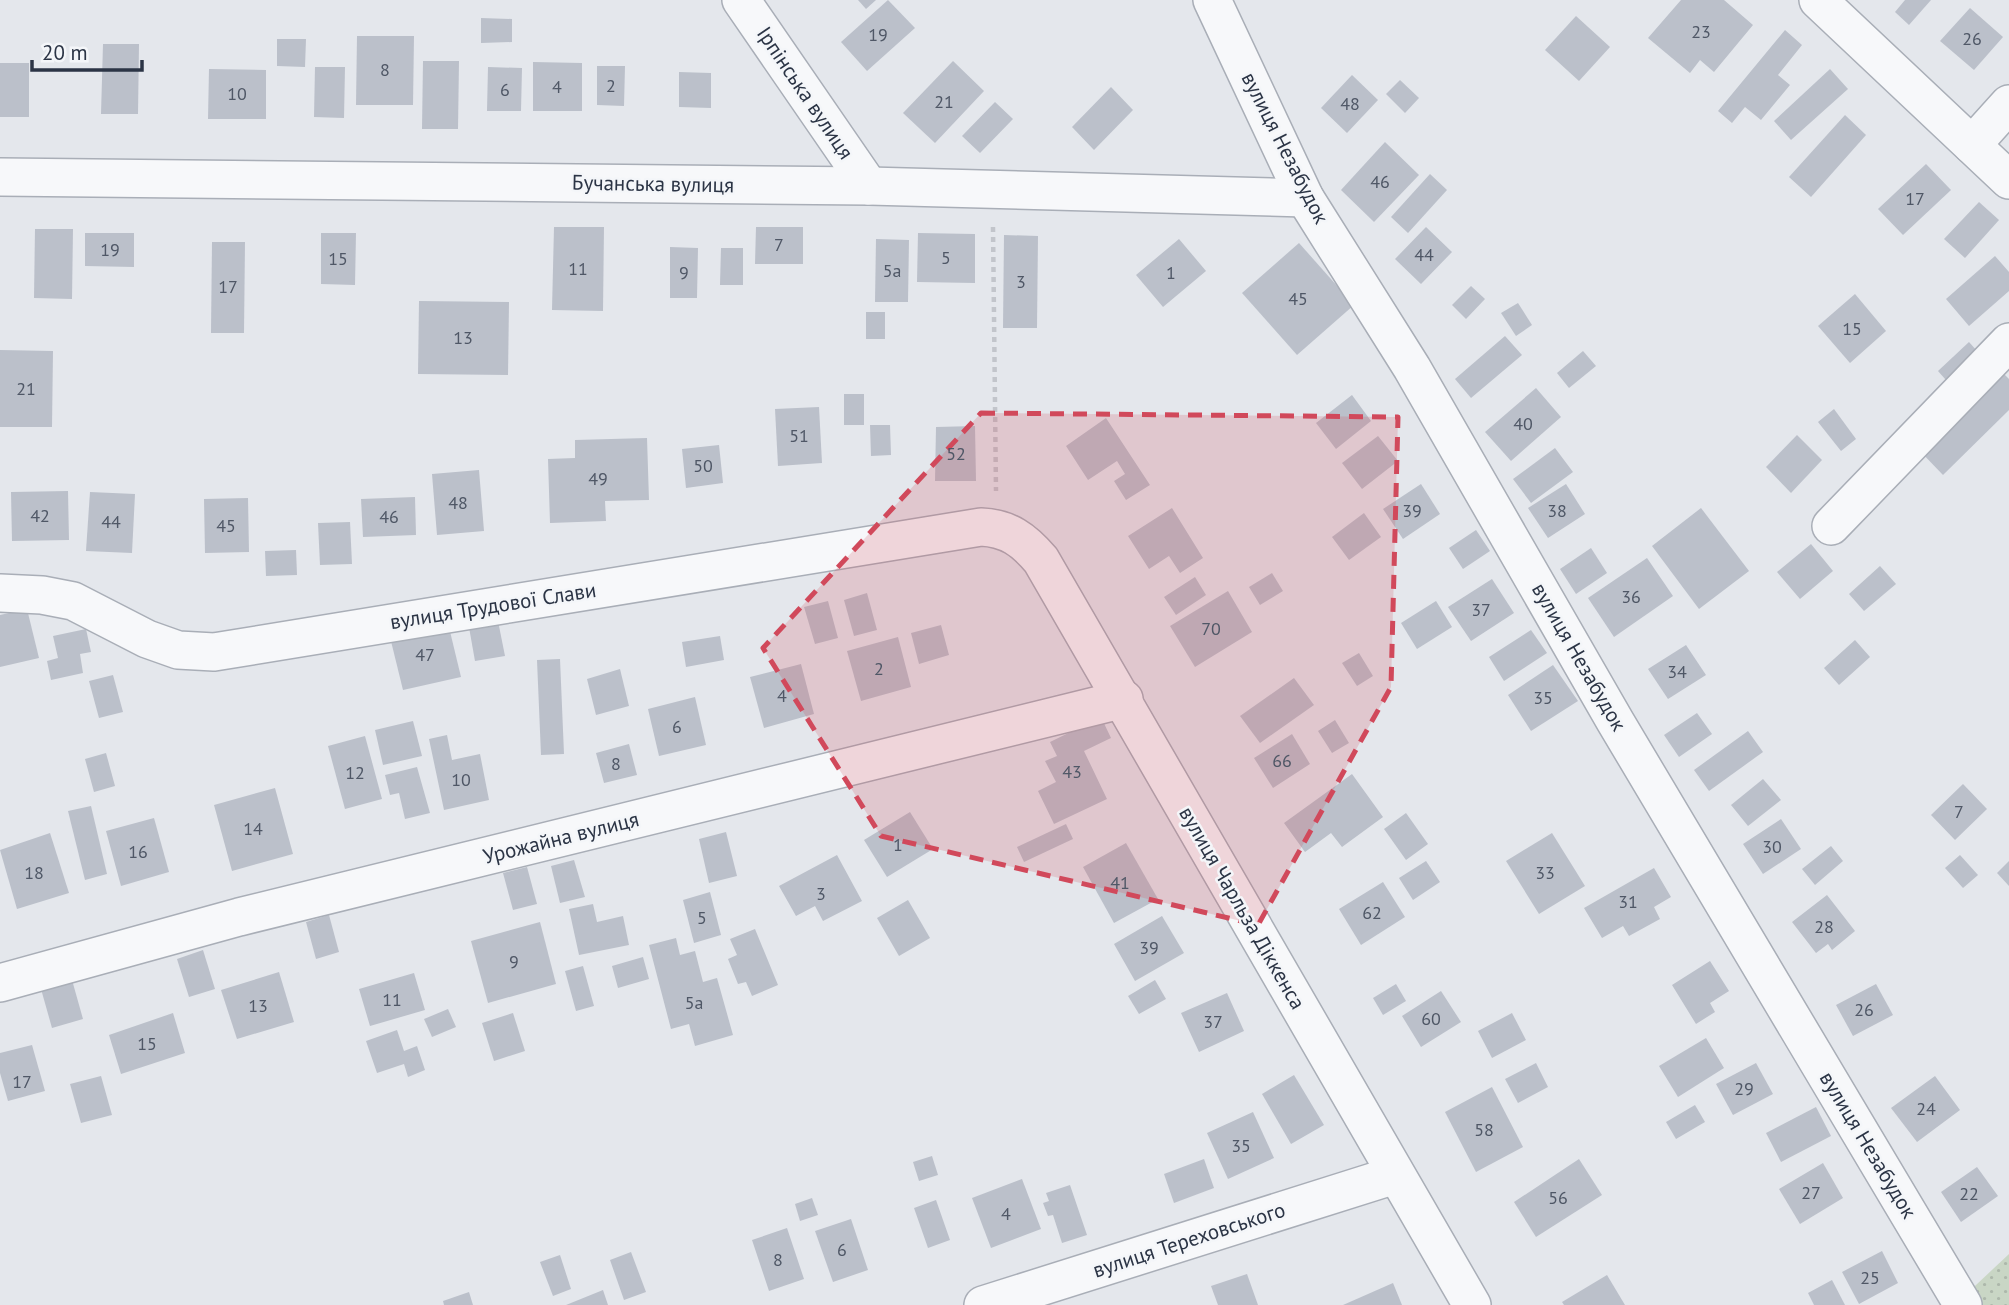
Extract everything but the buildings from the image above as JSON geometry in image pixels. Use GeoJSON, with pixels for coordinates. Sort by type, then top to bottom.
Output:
{"type":"FeatureCollection","features":[{"type":"Feature","properties":{"kind":"street","name":"Ірпінська вулиця"},"geometry":{"type":"LineString","coordinates":[[741,0],[869,186]]}},
{"type":"Feature","properties":{"kind":"street","name":"вулиця Незабудок"},"geometry":{"type":"LineString","coordinates":[[1212,0],[1305,198],[1412,368],[1615,720],[1963,1305]]}},
{"type":"Feature","properties":{"kind":"street"},"geometry":{"type":"LineString","coordinates":[[1818,0],[2009,180]]}},
{"type":"Feature","properties":{"kind":"street"},"geometry":{"type":"LineString","coordinates":[[1972,145],[2009,104]]}},
{"type":"Feature","properties":{"kind":"street","name":"Бучанська вулиця"},"geometry":{"type":"LineString","coordinates":[[0,177],[869,186],[1305,198]]}},
{"type":"Feature","properties":{"kind":"street"},"geometry":{"type":"LineString","coordinates":[[1831,526],[2009,342]]}},
{"type":"Feature","properties":{"kind":"street","name":"вулиця Трудової Слави"},"geometry":{"type":"LineString","coordinates":[[0,593],[42,595],[73,601],[147,639],[178,650],[214,652],[981,527],[996,527]]}},
{"type":"Feature","properties":{"kind":"street","name":"вулиця Чарльза Діккенса"},"geometry":{"type":"LineString","coordinates":[[996,527],[1024,541],[1041,560],[1124,699],[1472,1305]]}},
{"type":"Feature","properties":{"kind":"street","name":"Урожайна вулиця"},"geometry":{"type":"LineString","coordinates":[[0,983],[239,916],[1124,699]]}},
{"type":"Feature","properties":{"kind":"street","name":"вулиця Тереховського"},"geometry":{"type":"LineString","coordinates":[[983,1305],[1395,1175]]}},
{"type":"Feature","properties":{"kind":"path"},"geometry":{"type":"LineString","coordinates":[[993,190],[996,527]]}},
{"type":"Feature","properties":{"kind":"highlighted area"},"geometry":{"type":"Polygon","coordinates":[[[981,413],[1398,417],[1391,687],[1258,925],[881,836],[763,648],[981,413]]]}},
{"type":"Feature","properties":{"kind":"green space"},"geometry":{"type":"Polygon","coordinates":[[[2009,1254],[2009,1305],[1963,1305],[1960,1300],[2009,1254]]]}}]}
